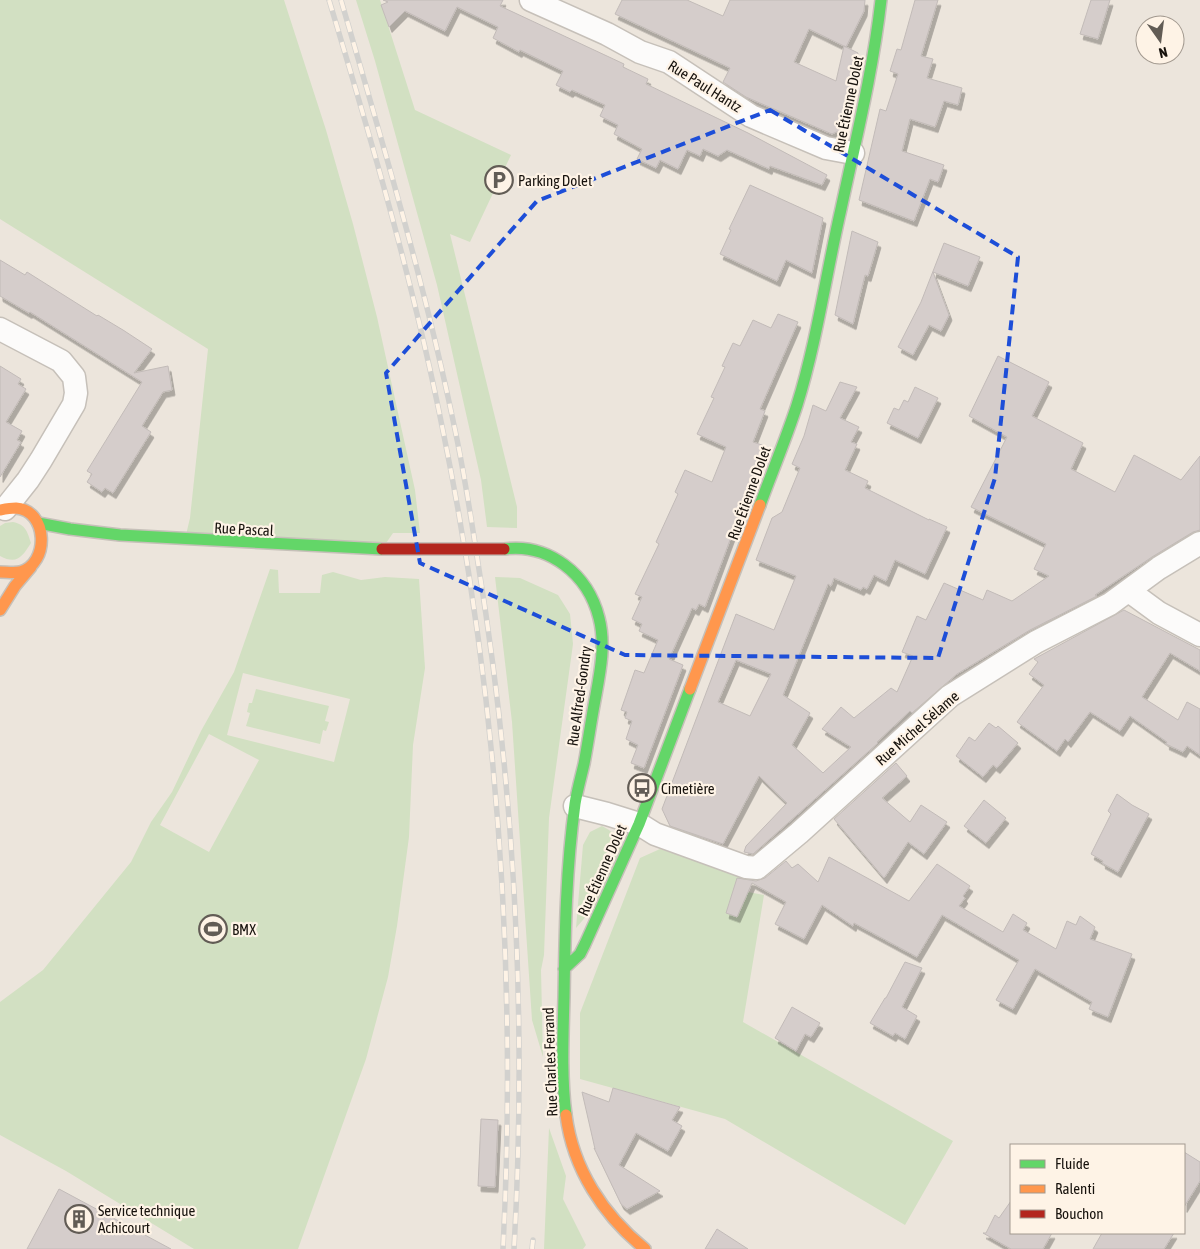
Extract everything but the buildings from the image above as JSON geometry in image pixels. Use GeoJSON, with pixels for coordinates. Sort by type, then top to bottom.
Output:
{"type":"FeatureCollection","features":[{"type":"Feature","properties":{"kind":"street","name":"Rue Paul Hantz"},"geometry":{"type":"LineString","coordinates":[[531,0],[607,34],[640,52],[669,62],[751,116],[826,148],[853,153]]}},
{"type":"Feature","properties":{"kind":"street","name":"Rue Étienne Dolet"},"geometry":{"type":"LineString","coordinates":[[564,969],[580,954],[639,824],[716,625],[797,406],[823,300],[853,153],[865,105],[877,37],[881,0]]}},
{"type":"Feature","properties":{"kind":"street"},"geometry":{"type":"LineString","coordinates":[[0,329],[61,361],[70,371],[76,383],[74,404],[28,480],[2,510]]}},
{"type":"Feature","properties":{"kind":"street"},"geometry":{"type":"LineString","coordinates":[[0,610],[42,550],[42,531],[33,518],[27,498],[28,480]]}},
{"type":"Feature","properties":{"kind":"street","name":"Rue Pascal"},"geometry":{"type":"LineString","coordinates":[[2,510],[21,510],[33,518],[62,529],[104,534],[261,545],[382,549]]}},
{"type":"Feature","properties":{"kind":"street","name":"Rue Pascal"},"geometry":{"type":"LineString","coordinates":[[78,540],[104,534]]}},
{"type":"Feature","properties":{"kind":"street","name":"Rue Michel Sélame"},"geometry":{"type":"LineString","coordinates":[[639,824],[655,834],[746,867],[757,868],[950,696],[1036,642],[1083,619],[1129,591],[1159,568],[1200,543]]}},
{"type":"Feature","properties":{"kind":"street","name":"Rue Alfred-Gondry"},"geometry":{"type":"LineString","coordinates":[[382,549],[524,548],[544,553],[562,562],[589,591],[599,617],[602,648],[601,667],[575,806],[564,969]]}},
{"type":"Feature","properties":{"kind":"street"},"geometry":{"type":"LineString","coordinates":[[0,572],[10,574],[21,572],[52,550]]}},
{"type":"Feature","properties":{"kind":"street"},"geometry":{"type":"LineString","coordinates":[[1129,591],[1159,613],[1200,635]]}},
{"type":"Feature","properties":{"kind":"street"},"geometry":{"type":"LineString","coordinates":[[575,806],[639,824]]}},
{"type":"Feature","properties":{"kind":"street","name":"Rue Charles Ferrand"},"geometry":{"type":"LineString","coordinates":[[564,969],[562,1060],[570,1138],[582,1171],[605,1211],[618,1227],[645,1249]]}},
{"type":"Feature","properties":{"kind":"highlighted area"},"geometry":{"type":"Polygon","coordinates":[[[770,110],[1018,257],[995,478],[938,658],[625,655],[420,563],[386,373],[537,201],[770,110]]]}},
{"type":"Feature","properties":{"kind":"green space"},"geometry":{"type":"Polygon","coordinates":[[[0,0],[284,0],[326,130],[377,317],[415,490],[420,533],[393,533],[382,549],[185,539],[190,518],[208,349],[0,219],[0,0]]]}},
{"type":"Feature","properties":{"kind":"green space"},"geometry":{"type":"Polygon","coordinates":[[[356,0],[380,0],[415,110],[511,155],[470,242],[450,234],[517,507],[517,528],[487,527],[481,480],[437,285],[375,61],[356,0]]]}},
{"type":"Feature","properties":{"kind":"green space"},"geometry":{"type":"Polygon","coordinates":[[[13,522],[25,529],[31,543],[22,556],[11,560],[0,556],[0,526],[13,522]]]}},
{"type":"Feature","properties":{"kind":"green space"},"geometry":{"type":"Polygon","coordinates":[[[270,569],[278,570],[279,593],[320,593],[322,575],[333,572],[361,580],[385,577],[419,579],[425,668],[413,745],[409,837],[388,977],[366,1059],[298,1249],[194,1249],[66,1171],[0,1135],[0,1002],[43,970],[131,862],[151,822],[172,792],[201,731],[234,672],[270,569]],[[243,673],[227,735],[334,762],[350,699],[243,673]],[[209,734],[160,825],[209,852],[259,760],[209,734]]]}},
{"type":"Feature","properties":{"kind":"green space"},"geometry":{"type":"Polygon","coordinates":[[[495,577],[520,578],[558,595],[570,614],[573,644],[549,818],[544,955],[541,970],[543,1057],[532,1020],[512,722],[495,577]]]}},
{"type":"Feature","properties":{"kind":"green space"},"geometry":{"type":"Polygon","coordinates":[[[256,689],[329,706],[325,721],[329,722],[326,731],[323,730],[320,744],[246,726],[250,713],[247,712],[249,703],[252,703],[256,689]]]}},
{"type":"Feature","properties":{"kind":"green space"},"geometry":{"type":"Polygon","coordinates":[[[602,826],[614,834],[622,846],[601,899],[576,928],[583,845],[590,832],[602,826]]]}},
{"type":"Feature","properties":{"kind":"green space"},"geometry":{"type":"Polygon","coordinates":[[[660,849],[751,879],[748,892],[764,895],[743,1022],[953,1141],[905,1225],[725,1119],[580,1079],[580,1013],[640,858],[660,849]]]}},
{"type":"Feature","properties":{"kind":"green space"},"geometry":{"type":"Polygon","coordinates":[[[549,1128],[566,1176],[563,1199],[586,1245],[583,1249],[544,1249],[549,1128]]]}},
{"type":"Feature","properties":{"kind":"railway"},"geometry":{"type":"LineString","coordinates":[[329,0],[406,268],[432,376],[462,532],[478,634],[499,838],[505,941],[507,1146],[503,1249]]}},
{"type":"Feature","properties":{"kind":"railway"},"geometry":{"type":"LineString","coordinates":[[341,0],[402,211],[442,371],[458,442],[491,648],[509,819],[515,905],[519,1077],[514,1249]]}},
{"type":"Feature","properties":{"kind":"railway"},"geometry":{"type":"LineString","coordinates":[[532,1249],[533,1240]]}},
{"type":"Feature","properties":{"kind":"traffic: fast"},"geometry":{"type":"LineString","coordinates":[[760,505],[793,418],[810,357],[864,105],[881,0]]}},
{"type":"Feature","properties":{"kind":"traffic: fast"},"geometry":{"type":"LineString","coordinates":[[38,523],[120,535],[382,549]]}},
{"type":"Feature","properties":{"kind":"traffic: fast"},"geometry":{"type":"LineString","coordinates":[[504,549],[521,548],[536,551],[564,565],[576,575],[586,588],[594,602],[601,628],[602,649],[600,669],[584,764],[575,804],[568,876],[563,1056],[563,1086],[566,1115]]}},
{"type":"Feature","properties":{"kind":"traffic: fast"},"geometry":{"type":"LineString","coordinates":[[564,969],[580,954],[585,944],[639,824],[690,689]]}},
{"type":"Feature","properties":{"kind":"traffic: slow"},"geometry":{"type":"LineString","coordinates":[[690,689],[760,505]]}},
{"type":"Feature","properties":{"kind":"traffic: slow"},"geometry":{"type":"LineString","coordinates":[[0,510],[16,508],[27,511],[39,527],[41,538],[37,559],[30,567],[20,572],[0,572]]}},
{"type":"Feature","properties":{"kind":"traffic: slow"},"geometry":{"type":"LineString","coordinates":[[0,610],[15,586],[31,567]]}},
{"type":"Feature","properties":{"kind":"traffic: slow"},"geometry":{"type":"LineString","coordinates":[[566,1115],[575,1154],[592,1190],[616,1221],[645,1249]]}},
{"type":"Feature","properties":{"kind":"traffic: jam"},"geometry":{"type":"LineString","coordinates":[[382,549],[504,549]]}},
{"type":"Feature","properties":{"kind":"place","name":"Parking Dolet"},"geometry":{"type":"Point","coordinates":[499,180]}},
{"type":"Feature","properties":{"kind":"place","name":"Cimetière"},"geometry":{"type":"Point","coordinates":[642,788]}},
{"type":"Feature","properties":{"kind":"place","name":"BMX"},"geometry":{"type":"Point","coordinates":[213,929]}},
{"type":"Feature","properties":{"kind":"place","name":"Service technique Achicourt"},"geometry":{"type":"Point","coordinates":[79,1219]}}]}
